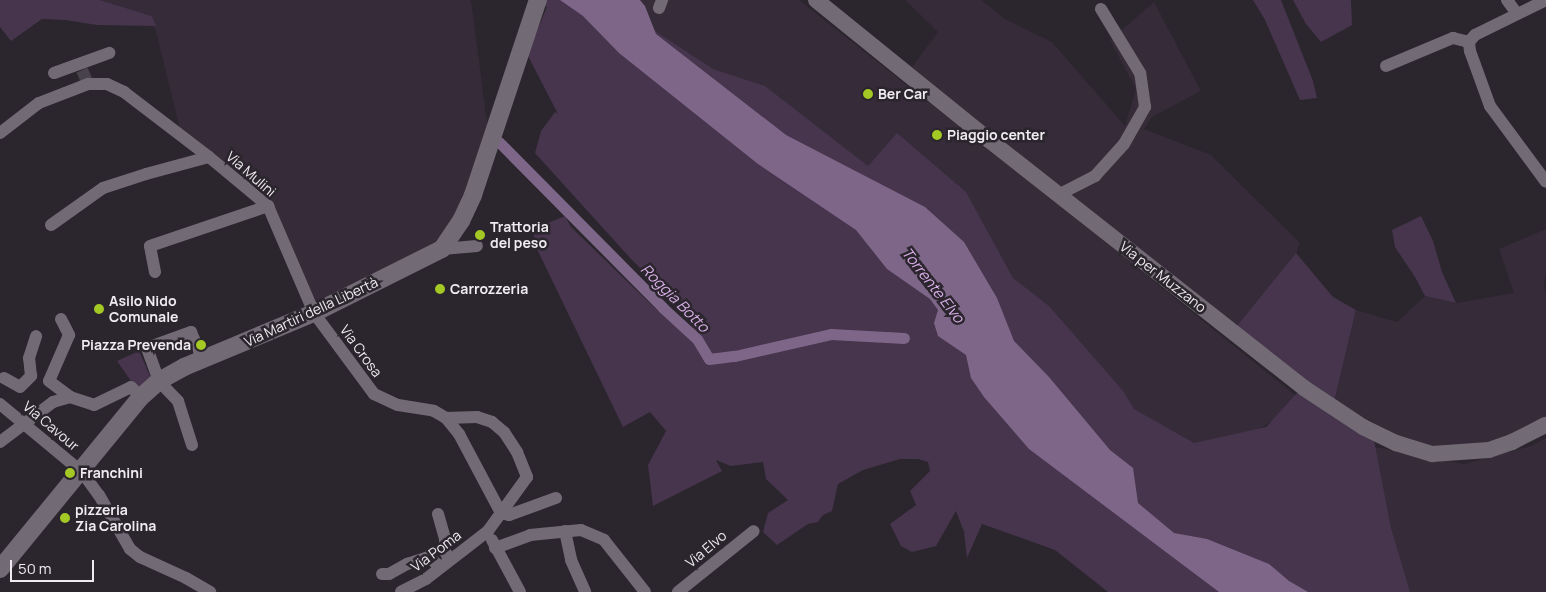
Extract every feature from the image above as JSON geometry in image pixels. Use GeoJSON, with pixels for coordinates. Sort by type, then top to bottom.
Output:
{"type":"FeatureCollection","features":[{"type":"Feature","properties":{"kind":"main road","name":"Via Martiri della Libertà"},"geometry":{"type":"LineString","coordinates":[[0,569],[82,472],[141,397],[159,381],[172,372],[314,313],[442,249],[461,221],[473,194],[536,8]]}},
{"type":"Feature","properties":{"kind":"street"},"geometry":{"type":"LineString","coordinates":[[1507,0],[1517,14]]}},
{"type":"Feature","properties":{"kind":"street"},"geometry":{"type":"LineString","coordinates":[[1469,42],[1475,35],[1546,0]]}},
{"type":"Feature","properties":{"kind":"street","name":"Via per Muzzano"},"geometry":{"type":"LineString","coordinates":[[821,1],[1058,195],[1304,388],[1364,427],[1396,443],[1432,454],[1489,450],[1512,442],[1546,425]]}},
{"type":"Feature","properties":{"kind":"street"},"geometry":{"type":"LineString","coordinates":[[1058,195],[1095,176],[1124,144],[1145,107],[1140,73],[1101,9]]}},
{"type":"Feature","properties":{"kind":"street"},"geometry":{"type":"LineString","coordinates":[[1386,66],[1453,38],[1469,42]]}},
{"type":"Feature","properties":{"kind":"street"},"geometry":{"type":"LineString","coordinates":[[1469,42],[1490,106],[1546,182]]}},
{"type":"Feature","properties":{"kind":"street"},"geometry":{"type":"LineString","coordinates":[[0,133],[84,74],[109,53]]}},
{"type":"Feature","properties":{"kind":"street"},"geometry":{"type":"LineString","coordinates":[[54,73],[84,74]]}},
{"type":"Feature","properties":{"kind":"street","name":"Via Mulini"},"geometry":{"type":"LineString","coordinates":[[84,74],[124,92],[210,157],[268,206],[314,313]]}},
{"type":"Feature","properties":{"kind":"street"},"geometry":{"type":"LineString","coordinates":[[51,225],[103,188],[210,157]]}},
{"type":"Feature","properties":{"kind":"street"},"geometry":{"type":"LineString","coordinates":[[155,272],[150,246],[268,206]]}},
{"type":"Feature","properties":{"kind":"street"},"geometry":{"type":"LineString","coordinates":[[442,249],[477,246]]}},
{"type":"Feature","properties":{"kind":"street","name":"Via Crosa"},"geometry":{"type":"LineString","coordinates":[[314,313],[374,394],[398,405],[434,411],[446,418],[459,434],[501,513]]}},
{"type":"Feature","properties":{"kind":"street"},"geometry":{"type":"LineString","coordinates":[[61,319],[69,335],[49,381],[70,397],[94,405],[131,387],[141,397]]}},
{"type":"Feature","properties":{"kind":"street"},"geometry":{"type":"LineString","coordinates":[[192,445],[181,400],[159,381],[146,348],[191,332],[203,360]]}},
{"type":"Feature","properties":{"kind":"street"},"geometry":{"type":"LineString","coordinates":[[4,378],[20,387],[37,378],[29,358],[36,336]]}},
{"type":"Feature","properties":{"kind":"street"},"geometry":{"type":"LineString","coordinates":[[0,442],[53,402],[70,397]]}},
{"type":"Feature","properties":{"kind":"street","name":"Via Cavour"},"geometry":{"type":"LineString","coordinates":[[0,404],[82,472]]}},
{"type":"Feature","properties":{"kind":"street","name":"Via Crosa"},"geometry":{"type":"LineString","coordinates":[[446,418],[477,417],[492,422],[504,432],[517,452],[527,477],[488,531]]}},
{"type":"Feature","properties":{"kind":"street"},"geometry":{"type":"LineString","coordinates":[[82,472],[99,495],[130,549],[210,592]]}},
{"type":"Feature","properties":{"kind":"street"},"geometry":{"type":"LineString","coordinates":[[501,513],[508,515],[556,498]]}},
{"type":"Feature","properties":{"kind":"street"},"geometry":{"type":"LineString","coordinates":[[382,574],[389,574],[407,564],[428,557],[445,564],[445,539],[438,514]]}},
{"type":"Feature","properties":{"kind":"street"},"geometry":{"type":"LineString","coordinates":[[495,548],[530,535],[581,530],[604,540],[645,592]]}},
{"type":"Feature","properties":{"kind":"street"},"geometry":{"type":"LineString","coordinates":[[488,531],[495,548],[520,592]]}},
{"type":"Feature","properties":{"kind":"street","name":"Via Poma"},"geometry":{"type":"LineString","coordinates":[[401,592],[426,579],[488,531]]}},
{"type":"Feature","properties":{"kind":"street"},"geometry":{"type":"LineString","coordinates":[[565,531],[571,560],[585,592]]}},
{"type":"Feature","properties":{"kind":"street","name":"Via Elvo"},"geometry":{"type":"LineString","coordinates":[[678,592],[754,531]]}},
{"type":"Feature","properties":{"kind":"shaded area"},"geometry":{"type":"Polygon","coordinates":[[[0,0],[100,0],[152,16],[156,26],[97,25],[65,20],[42,19],[11,41],[0,27],[0,0]]]}},
{"type":"Feature","properties":{"kind":"shaded area"},"geometry":{"type":"Polygon","coordinates":[[[100,0],[471,0],[489,138],[466,195],[439,245],[315,307],[271,206],[180,129],[152,16],[100,0]]]}},
{"type":"Feature","properties":{"kind":"shaded area"},"geometry":{"type":"Polygon","coordinates":[[[529,0],[620,0],[658,33],[713,69],[765,86],[868,166],[897,133],[966,192],[1013,278],[1049,306],[1124,392],[1134,409],[1194,443],[1266,427],[1297,393],[1374,440],[1391,528],[1410,592],[1108,592],[1055,550],[982,524],[967,558],[964,532],[956,511],[936,546],[912,552],[901,546],[890,524],[916,505],[910,491],[930,471],[928,462],[918,459],[900,459],[863,470],[838,484],[832,511],[823,515],[818,522],[808,524],[777,545],[763,532],[768,513],[788,500],[766,479],[763,462],[731,466],[716,460],[722,471],[653,506],[648,465],[666,431],[650,412],[623,427],[535,245],[533,229],[565,216],[571,227],[660,313],[695,343],[708,361],[781,347],[779,344],[712,356],[697,339],[685,308],[679,307],[631,259],[535,153],[541,131],[555,112],[558,114],[527,54],[547,7],[529,0]]]}},
{"type":"Feature","properties":{"kind":"shaded area"},"geometry":{"type":"Polygon","coordinates":[[[640,0],[799,0],[1084,225],[1300,399],[1294,407],[1250,435],[1184,456],[656,34],[645,6],[640,0]]]}},
{"type":"Feature","properties":{"kind":"shaded area"},"geometry":{"type":"Polygon","coordinates":[[[905,0],[981,0],[1005,19],[1052,42],[1125,126],[1136,89],[1110,40],[1154,2],[1201,91],[1152,117],[1144,129],[1211,155],[1300,243],[1296,253],[1236,327],[973,119],[912,67],[938,32],[905,0]]]}},
{"type":"Feature","properties":{"kind":"shaded area"},"geometry":{"type":"Polygon","coordinates":[[[1253,0],[1281,0],[1313,81],[1317,98],[1300,100],[1265,20],[1253,0]]]}},
{"type":"Feature","properties":{"kind":"shaded area"},"geometry":{"type":"Polygon","coordinates":[[[1293,0],[1351,0],[1352,25],[1321,42],[1306,24],[1293,0]]]}},
{"type":"Feature","properties":{"kind":"shaded area"},"geometry":{"type":"Polygon","coordinates":[[[1421,216],[1433,241],[1442,272],[1456,303],[1425,296],[1395,247],[1392,230],[1421,216]]]}},
{"type":"Feature","properties":{"kind":"shaded area"},"geometry":{"type":"Polygon","coordinates":[[[1546,229],[1546,272],[1544,285],[1546,295],[1546,416],[1488,445],[1434,448],[1409,441],[1334,402],[1356,310],[1397,322],[1425,296],[1456,303],[1514,293],[1499,249],[1546,229]]]}},
{"type":"Feature","properties":{"kind":"shaded area"},"geometry":{"type":"Polygon","coordinates":[[[1296,253],[1333,297],[1356,310],[1334,402],[1236,327],[1296,253]]]}},
{"type":"Feature","properties":{"kind":"shaded area"},"geometry":{"type":"Polygon","coordinates":[[[139,351],[151,378],[138,391],[117,361],[139,351]]]}},
{"type":"Feature","properties":{"kind":"shaded area"},"geometry":{"type":"Polygon","coordinates":[[[1546,438],[1546,592],[1404,592],[1369,446],[1464,464],[1531,446],[1546,438]]]}},
{"type":"Feature","properties":{"kind":"water","name":"Torrente Elvo"},"geometry":{"type":"Polygon","coordinates":[[[560,0],[640,0],[645,6],[656,34],[786,135],[925,207],[964,242],[997,298],[1014,341],[1049,377],[1110,450],[1133,468],[1138,503],[1174,533],[1207,539],[1269,564],[1289,581],[1308,592],[1219,592],[1029,449],[984,397],[971,378],[966,355],[938,336],[934,323],[938,310],[930,299],[887,269],[856,230],[758,164],[619,53],[583,16],[560,0]]]}},
{"type":"Feature","properties":{"kind":"waterway","name":"Roggia Botto"},"geometry":{"type":"LineString","coordinates":[[499,142],[663,308],[697,339],[709,359],[735,356],[831,334],[904,338]]}},
{"type":"Feature","properties":{"kind":"tunnel"},"geometry":{"type":"LineString","coordinates":[[82,70],[87,81]]}},
{"type":"Feature","properties":{"kind":"place","name":"Ber Car"},"geometry":{"type":"Point","coordinates":[868,94]}},
{"type":"Feature","properties":{"kind":"place","name":"Piaggio center"},"geometry":{"type":"Point","coordinates":[937,135]}},
{"type":"Feature","properties":{"kind":"place","name":"Trattoria del peso"},"geometry":{"type":"Point","coordinates":[480,235]}},
{"type":"Feature","properties":{"kind":"place","name":"Carrozzeria"},"geometry":{"type":"Point","coordinates":[440,289]}},
{"type":"Feature","properties":{"kind":"place","name":"Asilo Nido Comunale"},"geometry":{"type":"Point","coordinates":[99,309]}},
{"type":"Feature","properties":{"kind":"place","name":"Piazza Prevenda"},"geometry":{"type":"Point","coordinates":[201,345]}},
{"type":"Feature","properties":{"kind":"place","name":"Franchini"},"geometry":{"type":"Point","coordinates":[70,473]}},
{"type":"Feature","properties":{"kind":"place","name":"pizzeria Zia Carolina"},"geometry":{"type":"Point","coordinates":[65,518]}}]}
